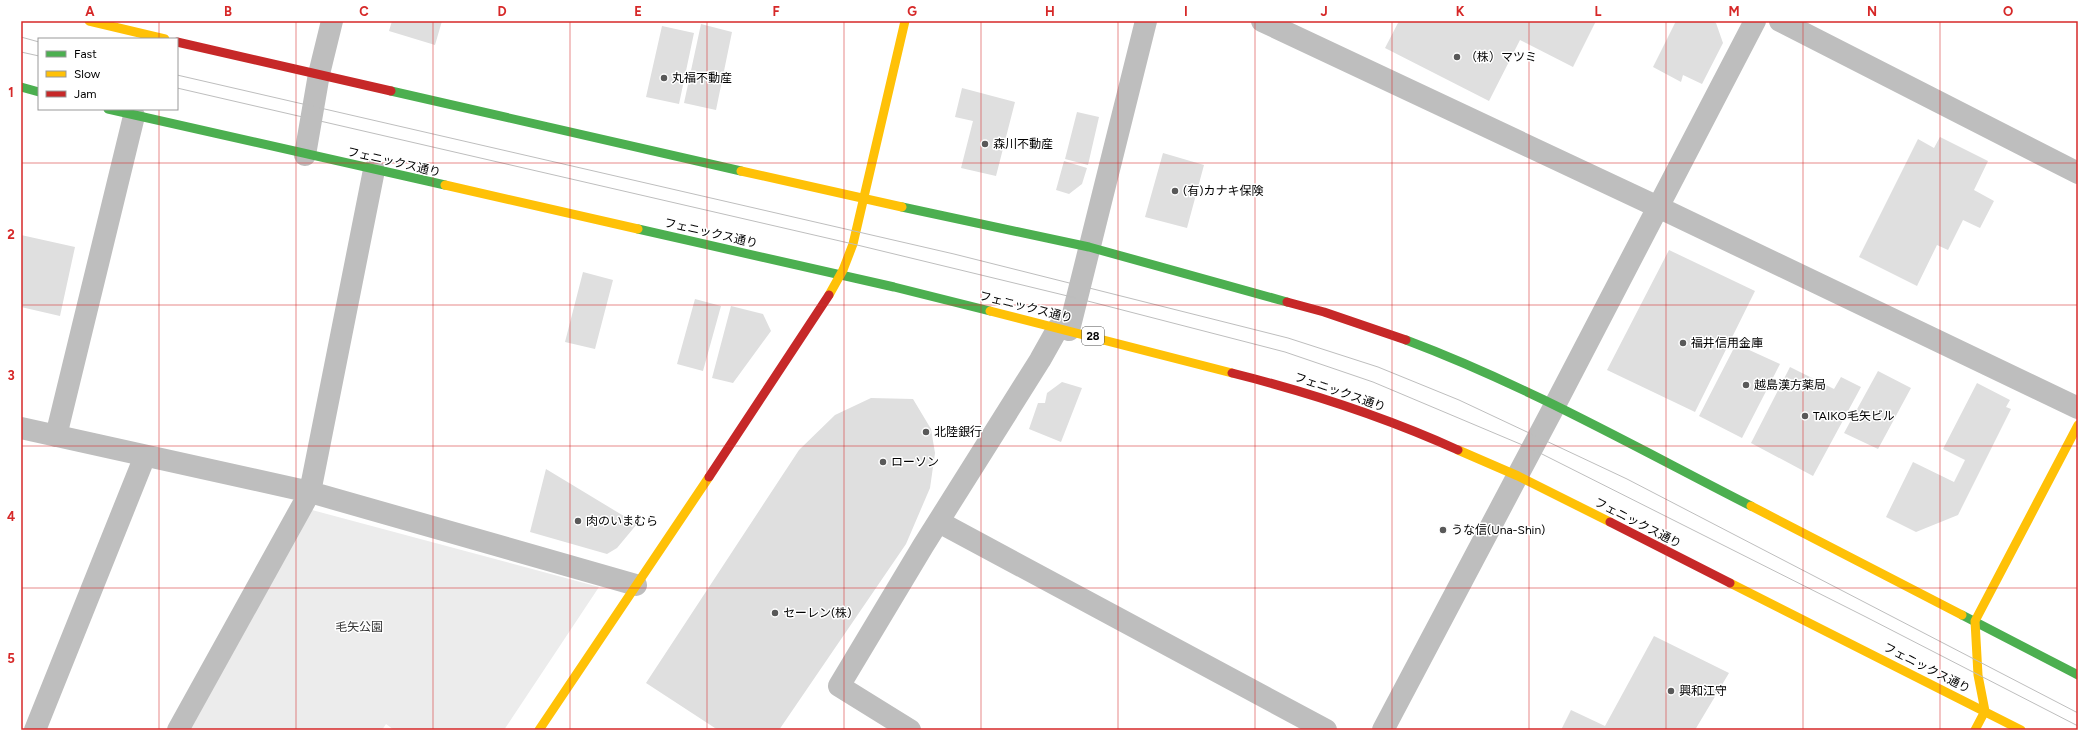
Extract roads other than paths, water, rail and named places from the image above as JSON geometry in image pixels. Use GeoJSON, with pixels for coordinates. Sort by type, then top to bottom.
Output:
{"type":"FeatureCollection","features":[{"type":"Feature","properties":{"kind":"main road"},"geometry":{"type":"LineString","coordinates":[[89,21],[161,38]]}},
{"type":"Feature","properties":{"kind":"main road"},"geometry":{"type":"LineString","coordinates":[[538,730],[819,312],[840,274],[849,256],[905,21]]}},
{"type":"Feature","properties":{"kind":"main road"},"geometry":{"type":"LineString","coordinates":[[178,42],[863,199],[1089,247],[1324,312],[1395,336],[1461,361],[1555,405],[2078,675]]}},
{"type":"Feature","properties":{"kind":"main road"},"geometry":{"type":"LineString","coordinates":[[21,87],[38,92]]}},
{"type":"Feature","properties":{"kind":"main road","name":"フェニックス通り"},"geometry":{"type":"LineString","coordinates":[[112,110],[305,155],[840,274],[1063,329],[1296,389],[1432,438],[1518,476],[2021,730]]}},
{"type":"Feature","properties":{"kind":"main road"},"geometry":{"type":"LineString","coordinates":[[1975,730],[1985,711],[1978,675],[1976,621],[2078,425]]}},
{"type":"Feature","properties":{"kind":"street"},"geometry":{"type":"LineString","coordinates":[[305,155],[319,74],[332,21]]}},
{"type":"Feature","properties":{"kind":"street"},"geometry":{"type":"LineString","coordinates":[[910,730],[839,686],[1040,360],[1063,329],[1089,247],[1146,21]]}},
{"type":"Feature","properties":{"kind":"street"},"geometry":{"type":"LineString","coordinates":[[1262,21],[1658,207],[2078,408]]}},
{"type":"Feature","properties":{"kind":"street"},"geometry":{"type":"LineString","coordinates":[[1383,730],[1518,476],[1755,21]]}},
{"type":"Feature","properties":{"kind":"street"},"geometry":{"type":"LineString","coordinates":[[1780,21],[2078,173]]}},
{"type":"Feature","properties":{"kind":"street"},"geometry":{"type":"LineString","coordinates":[[56,436],[134,116]]}},
{"type":"Feature","properties":{"kind":"street"},"geometry":{"type":"LineString","coordinates":[[178,730],[310,492],[374,170]]}},
{"type":"Feature","properties":{"kind":"street"},"geometry":{"type":"LineString","coordinates":[[21,428],[310,492],[636,585]]}},
{"type":"Feature","properties":{"kind":"street"},"geometry":{"type":"LineString","coordinates":[[35,730],[145,456]]}},
{"type":"Feature","properties":{"kind":"street"},"geometry":{"type":"LineString","coordinates":[[939,522],[1326,730]]}},
{"type":"Feature","properties":{"kind":"tram line"},"geometry":{"type":"LineString","coordinates":[[21,37],[38,42]]}},
{"type":"Feature","properties":{"kind":"tram line"},"geometry":{"type":"LineString","coordinates":[[21,52],[38,56]]}},
{"type":"Feature","properties":{"kind":"tram line"},"geometry":{"type":"LineString","coordinates":[[178,75],[954,254],[1288,338],[1378,367],[1459,400],[1627,479],[2078,713]]}},
{"type":"Feature","properties":{"kind":"tram line"},"geometry":{"type":"LineString","coordinates":[[178,88],[853,244],[1076,298],[1285,352],[1373,382],[1532,449],[1866,617],[2078,726]]}},
{"type":"Feature","properties":{"kind":"place","name":"（株）マツミ"},"geometry":{"type":"Point","coordinates":[1457,57]}},
{"type":"Feature","properties":{"kind":"place","name":"丸福不動産"},"geometry":{"type":"Point","coordinates":[664,78]}},
{"type":"Feature","properties":{"kind":"place","name":"森川不動産"},"geometry":{"type":"Point","coordinates":[985,144]}},
{"type":"Feature","properties":{"kind":"place","name":"(有)カナキ保険"},"geometry":{"type":"Point","coordinates":[1175,191]}},
{"type":"Feature","properties":{"kind":"place","name":"福井信用金庫"},"geometry":{"type":"Point","coordinates":[1683,343]}},
{"type":"Feature","properties":{"kind":"place","name":"越島漢方薬局"},"geometry":{"type":"Point","coordinates":[1746,385]}},
{"type":"Feature","properties":{"kind":"place","name":"TAIKO毛矢ビル"},"geometry":{"type":"Point","coordinates":[1805,416]}},
{"type":"Feature","properties":{"kind":"place","name":"北陸銀行"},"geometry":{"type":"Point","coordinates":[926,432]}},
{"type":"Feature","properties":{"kind":"place","name":"ローソン"},"geometry":{"type":"Point","coordinates":[883,462]}},
{"type":"Feature","properties":{"kind":"place","name":"肉のいまむら"},"geometry":{"type":"Point","coordinates":[578,521]}},
{"type":"Feature","properties":{"kind":"place","name":"うな信(Una-Shin)"},"geometry":{"type":"Point","coordinates":[1443,530]}},
{"type":"Feature","properties":{"kind":"place","name":"セーレン(株)"},"geometry":{"type":"Point","coordinates":[775,613]}},
{"type":"Feature","properties":{"kind":"place","name":"興和江守"},"geometry":{"type":"Point","coordinates":[1671,691]}},
{"type":"Feature","properties":{"kind":"park label","name":"毛矢公園"},"geometry":{"type":"Point","coordinates":[359,627]}}]}
